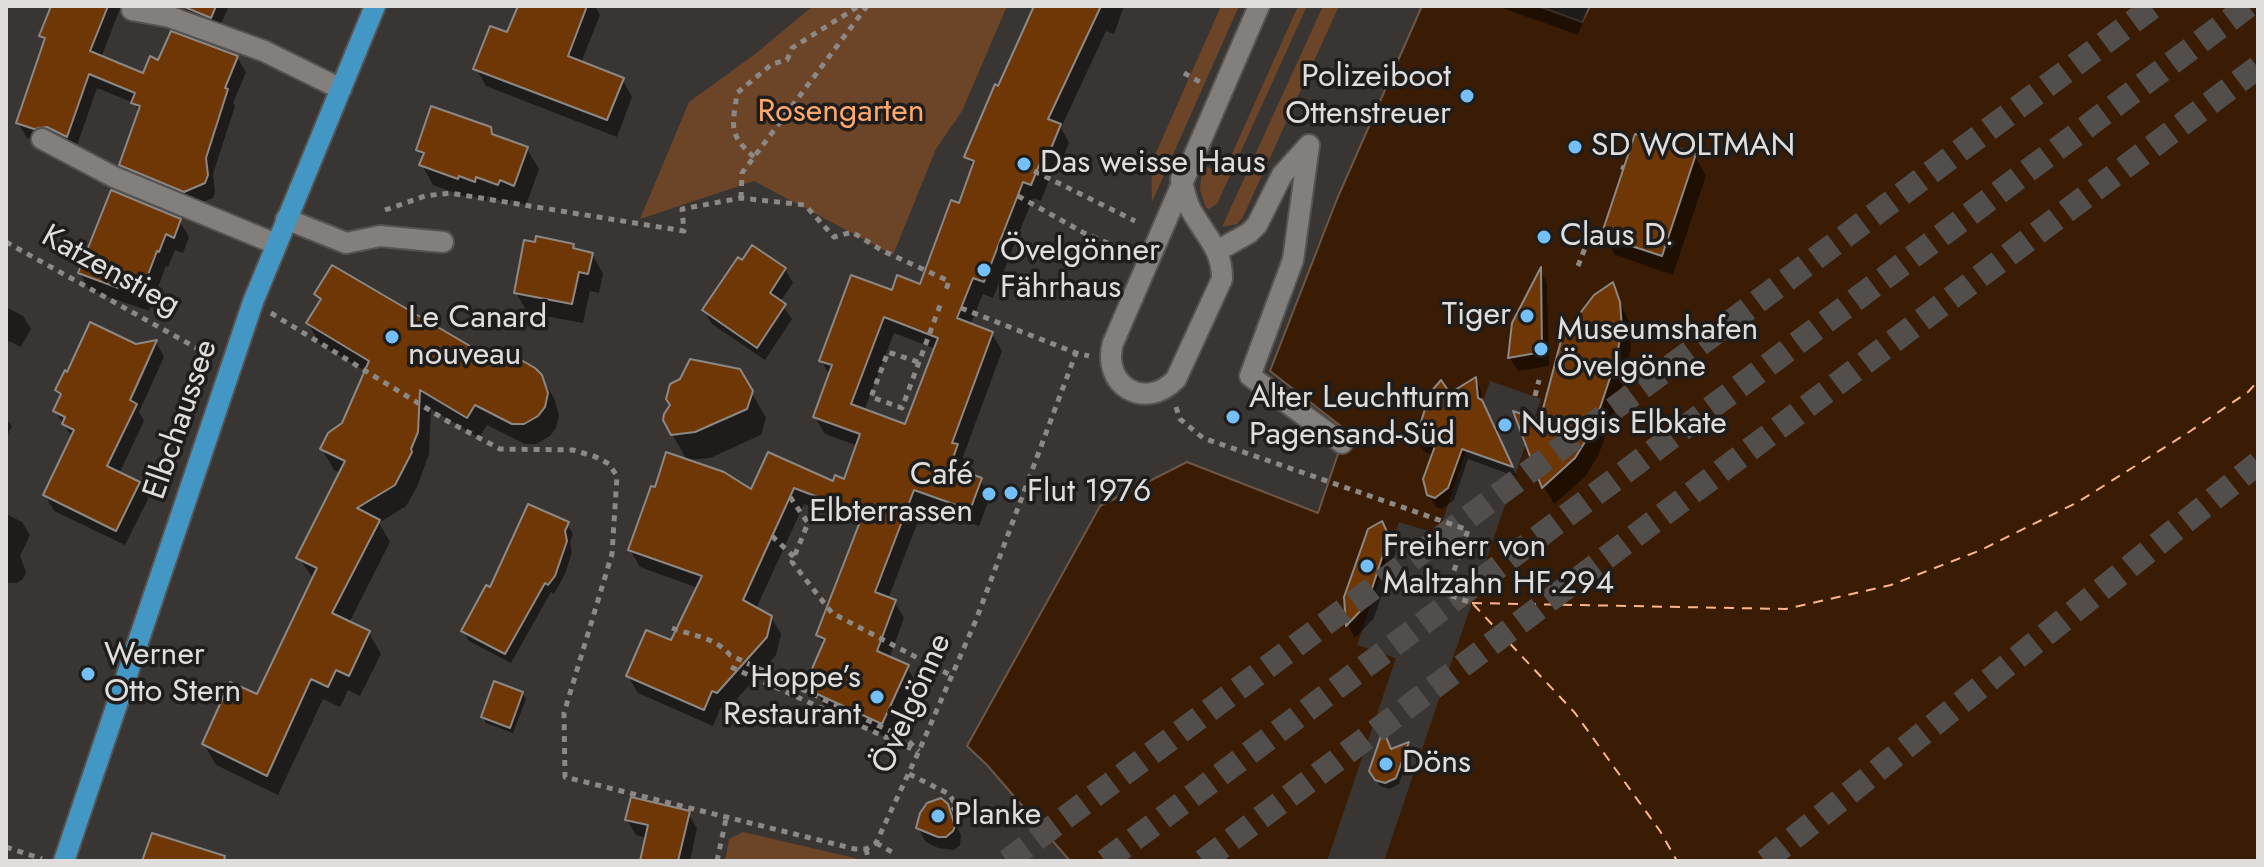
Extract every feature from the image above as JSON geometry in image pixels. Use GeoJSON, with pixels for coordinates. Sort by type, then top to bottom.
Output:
{"type":"FeatureCollection","features":[{"type":"Feature","properties":{"kind":"main road","name":"Elbchaussee"},"geometry":{"type":"LineString","coordinates":[[64,861],[253,302],[375,6]]}},
{"type":"Feature","properties":{"kind":"street"},"geometry":{"type":"LineString","coordinates":[[1181,179],[1192,212],[1217,251],[1222,264],[1222,279],[1181,370],[1169,387],[1150,394],[1134,392],[1117,379],[1110,359],[1113,343],[1181,179],[1259,6]]}},
{"type":"Feature","properties":{"kind":"street"},"geometry":{"type":"LineString","coordinates":[[132,10],[170,17],[264,51],[341,89]]}},
{"type":"Feature","properties":{"kind":"street"},"geometry":{"type":"LineString","coordinates":[[42,139],[153,194],[276,244]]}},
{"type":"Feature","properties":{"kind":"street"},"geometry":{"type":"LineString","coordinates":[[1217,251],[1257,225],[1282,175],[1309,145],[1293,260],[1250,376],[1342,443]]}},
{"type":"Feature","properties":{"kind":"street"},"geometry":{"type":"LineString","coordinates":[[286,219],[346,243],[380,236],[443,242]]}},
{"type":"Feature","properties":{"kind":"path"},"geometry":{"type":"LineString","coordinates":[[754,157],[733,132],[737,93],[772,64],[787,60],[792,48],[859,6]]}},
{"type":"Feature","properties":{"kind":"path"},"geometry":{"type":"LineString","coordinates":[[741,198],[742,173],[867,6]]}},
{"type":"Feature","properties":{"kind":"path"},"geometry":{"type":"LineString","coordinates":[[1184,73],[1200,82]]}},
{"type":"Feature","properties":{"kind":"path"},"geometry":{"type":"LineString","coordinates":[[1034,171],[1135,221]]}},
{"type":"Feature","properties":{"kind":"path"},"geometry":{"type":"LineString","coordinates":[[384,211],[436,194],[450,193],[684,231],[682,209],[741,198],[805,205],[834,237],[852,232],[883,251],[949,281],[945,293]]}},
{"type":"Feature","properties":{"kind":"path"},"geometry":{"type":"LineString","coordinates":[[1018,196],[1086,234],[1122,249]]}},
{"type":"Feature","properties":{"kind":"path","name":"Katzenstieg"},"geometry":{"type":"LineString","coordinates":[[6,242],[127,311],[198,346],[231,369]]}},
{"type":"Feature","properties":{"kind":"path"},"geometry":{"type":"LineString","coordinates":[[1578,266],[1585,248]]}},
{"type":"Feature","properties":{"kind":"path"},"geometry":{"type":"LineString","coordinates":[[918,362],[888,352],[871,397],[902,408],[942,300]]}},
{"type":"Feature","properties":{"kind":"path"},"geometry":{"type":"LineString","coordinates":[[253,302],[449,422],[500,449],[573,450],[609,464],[617,476],[612,554],[564,713],[565,777],[855,849],[866,849],[876,843],[892,852]]}},
{"type":"Feature","properties":{"kind":"path","name":"Övelgönne"},"geometry":{"type":"LineString","coordinates":[[876,843],[976,620],[1076,353],[961,308]]}},
{"type":"Feature","properties":{"kind":"path"},"geometry":{"type":"LineString","coordinates":[[1535,396],[1539,380]]}},
{"type":"Feature","properties":{"kind":"path"},"geometry":{"type":"LineString","coordinates":[[1169,387],[1180,419],[1203,438],[1468,530],[1446,594],[1472,603]]}},
{"type":"Feature","properties":{"kind":"path"},"geometry":{"type":"LineString","coordinates":[[790,497],[808,523],[792,562],[832,613],[952,676]]}},
{"type":"Feature","properties":{"kind":"path"},"geometry":{"type":"LineString","coordinates":[[772,536],[794,557]]}},
{"type":"Feature","properties":{"kind":"path"},"geometry":{"type":"LineString","coordinates":[[672,628],[702,636],[724,648],[730,655],[905,738],[919,751]]}},
{"type":"Feature","properties":{"kind":"path"},"geometry":{"type":"LineString","coordinates":[[731,667],[901,746],[919,751]]}},
{"type":"Feature","properties":{"kind":"path"},"geometry":{"type":"LineString","coordinates":[[909,774],[949,794],[957,807],[951,811]]}},
{"type":"Feature","properties":{"kind":"path"},"geometry":{"type":"LineString","coordinates":[[717,861],[726,819]]}},
{"type":"Feature","properties":{"kind":"path"},"geometry":{"type":"LineString","coordinates":[[6,847],[47,861]]}},
{"type":"Feature","properties":{"kind":"path"},"geometry":{"type":"LineString","coordinates":[[866,849],[869,861]]}},
{"type":"Feature","properties":{"kind":"green space","name":"Rosengarten"},"geometry":{"type":"Polygon","coordinates":[[[813,6],[1007,6],[962,111],[936,149],[893,255],[754,181],[640,219],[689,102],[755,54],[813,6]]]}},
{"type":"Feature","properties":{"kind":"green space"},"geometry":{"type":"Polygon","coordinates":[[[1221,6],[1239,6],[1152,202],[1151,164],[1221,6]]]}},
{"type":"Feature","properties":{"kind":"green space"},"geometry":{"type":"Polygon","coordinates":[[[1298,6],[1307,6],[1217,204],[1206,208],[1200,190],[1202,165],[1223,174],[1298,6]]]}},
{"type":"Feature","properties":{"kind":"green space"},"geometry":{"type":"Polygon","coordinates":[[[1323,6],[1339,6],[1243,217],[1237,224],[1222,227],[1323,6]]]}},
{"type":"Feature","properties":{"kind":"green space"},"geometry":{"type":"Polygon","coordinates":[[[743,832],[855,858],[856,861],[725,861],[729,839],[743,832]]]}},
{"type":"Feature","properties":{"kind":"shaded area"},"geometry":{"type":"Polygon","coordinates":[[[1422,6],[1538,6],[1582,22],[1590,6],[2258,6],[2258,861],[1070,861],[967,746],[1100,506],[1187,462],[1318,513],[1346,430],[1270,371],[1337,199],[1422,6]]]}},
{"type":"Feature","properties":{"kind":"pier"},"geometry":{"type":"Polygon","coordinates":[[[1490,381],[1541,399],[1384,861],[1327,861],[1396,658],[1357,645],[1399,522],[1438,534],[1490,381]]]}},
{"type":"Feature","properties":{"kind":"building"},"geometry":{"type":"Polygon","coordinates":[[[51,6],[108,6],[90,51],[143,73],[150,56],[158,60],[171,31],[238,56],[225,88],[228,89],[206,158],[208,175],[205,183],[184,192],[119,165],[140,106],[131,103],[135,93],[89,74],[67,137],[47,127],[34,129],[16,123],[45,38],[39,36],[51,6]]]}},
{"type":"Feature","properties":{"kind":"building"},"geometry":{"type":"Polygon","coordinates":[[[182,6],[216,6],[211,18],[182,6]]]}},
{"type":"Feature","properties":{"kind":"building"},"geometry":{"type":"Polygon","coordinates":[[[518,6],[587,6],[568,56],[624,78],[607,120],[473,69],[490,26],[507,32],[518,6]]]}},
{"type":"Feature","properties":{"kind":"building"},"geometry":{"type":"Polygon","coordinates":[[[1034,6],[1101,6],[1048,119],[1061,124],[1047,158],[1043,156],[1031,185],[1023,182],[984,282],[973,278],[957,318],[993,332],[952,443],[958,444],[950,466],[982,478],[970,510],[914,490],[875,592],[896,600],[877,651],[909,665],[882,724],[815,693],[823,676],[811,671],[825,639],[816,635],[863,514],[794,488],[743,600],[772,616],[767,637],[717,693],[712,691],[704,710],[626,676],[646,630],[671,640],[702,576],[628,550],[666,452],[724,472],[751,489],[768,452],[833,481],[835,475],[844,479],[860,434],[813,417],[832,365],[819,361],[851,275],[892,290],[897,275],[920,284],[951,200],[959,203],[974,161],[964,157],[995,84],[998,86],[1034,6]],[[884,317],[851,404],[905,424],[938,338],[884,317]]]}},
{"type":"Feature","properties":{"kind":"building"},"geometry":{"type":"Polygon","coordinates":[[[431,106],[491,127],[492,134],[528,147],[514,186],[500,180],[498,185],[476,177],[475,182],[459,176],[458,179],[419,165],[424,153],[416,150],[431,106]]]}},
{"type":"Feature","properties":{"kind":"building"},"geometry":{"type":"Polygon","coordinates":[[[1635,134],[1696,154],[1662,256],[1601,236],[1635,134]]]}},
{"type":"Feature","properties":{"kind":"building"},"geometry":{"type":"Polygon","coordinates":[[[111,190],[181,219],[174,238],[166,234],[140,296],[78,273],[111,190]]]}},
{"type":"Feature","properties":{"kind":"building"},"geometry":{"type":"Polygon","coordinates":[[[536,236],[574,244],[573,248],[593,253],[588,274],[579,272],[572,304],[514,293],[524,240],[535,242],[536,236]]]}},
{"type":"Feature","properties":{"kind":"building"},"geometry":{"type":"Polygon","coordinates":[[[752,245],[786,268],[770,293],[786,304],[757,348],[702,310],[738,257],[742,260],[752,245]]]}},
{"type":"Feature","properties":{"kind":"building"},"geometry":{"type":"Polygon","coordinates":[[[332,265],[499,363],[506,351],[535,368],[542,375],[548,393],[545,407],[538,416],[524,424],[512,424],[475,405],[467,418],[420,390],[418,432],[412,452],[395,485],[357,508],[380,520],[332,613],[370,631],[349,676],[336,670],[328,687],[311,679],[267,776],[202,744],[230,682],[257,694],[317,568],[296,558],[345,461],[320,449],[328,433],[342,423],[369,361],[306,323],[321,299],[314,294],[332,265]]]}},
{"type":"Feature","properties":{"kind":"building","name":"Tiger"},"geometry":{"type":"Polygon","coordinates":[[[1541,267],[1542,352],[1508,358],[1512,323],[1541,267]]]}},
{"type":"Feature","properties":{"kind":"building"},"geometry":{"type":"Polygon","coordinates":[[[1613,282],[1620,302],[1622,328],[1616,360],[1599,411],[1575,458],[1542,488],[1513,411],[1540,420],[1562,337],[1594,295],[1613,282]]]}},
{"type":"Feature","properties":{"kind":"building"},"geometry":{"type":"Polygon","coordinates":[[[90,322],[136,344],[157,340],[130,400],[137,404],[107,466],[140,482],[116,531],[43,495],[74,430],[62,424],[65,417],[53,411],[61,394],[55,390],[65,370],[67,372],[90,322]]]}},
{"type":"Feature","properties":{"kind":"building"},"geometry":{"type":"Polygon","coordinates":[[[690,359],[740,369],[753,391],[747,409],[695,432],[671,435],[663,420],[670,405],[666,399],[670,384],[680,379],[690,359]]]}},
{"type":"Feature","properties":{"kind":"building"},"geometry":{"type":"Polygon","coordinates":[[[1476,377],[1478,398],[1482,400],[1513,467],[1462,449],[1448,488],[1435,498],[1427,495],[1423,479],[1435,446],[1415,441],[1430,393],[1441,380],[1450,393],[1476,377]]]}},
{"type":"Feature","properties":{"kind":"building"},"geometry":{"type":"Polygon","coordinates":[[[528,504],[569,522],[565,531],[567,541],[555,576],[548,585],[545,583],[505,654],[461,631],[486,585],[490,587],[528,504]]]}},
{"type":"Feature","properties":{"kind":"building","name":"Freiherr von Maltzahn HF.294"},"geometry":{"type":"Polygon","coordinates":[[[1382,521],[1389,536],[1367,604],[1346,626],[1344,597],[1368,529],[1382,521]]]}},
{"type":"Feature","properties":{"kind":"building"},"geometry":{"type":"Polygon","coordinates":[[[494,681],[523,692],[510,728],[481,717],[494,681]]]}},
{"type":"Feature","properties":{"kind":"building","name":"Döns"},"geometry":{"type":"Polygon","coordinates":[[[1383,730],[1391,749],[1409,742],[1396,778],[1385,783],[1375,780],[1369,771],[1383,730]]]}},
{"type":"Feature","properties":{"kind":"building"},"geometry":{"type":"Polygon","coordinates":[[[631,797],[690,811],[678,861],[640,861],[648,825],[625,820],[631,797]]]}},
{"type":"Feature","properties":{"kind":"building"},"geometry":{"type":"Polygon","coordinates":[[[941,798],[948,804],[955,826],[946,837],[916,828],[927,803],[941,798]]]}},
{"type":"Feature","properties":{"kind":"building"},"geometry":{"type":"Polygon","coordinates":[[[152,833],[225,856],[224,861],[142,861],[152,833]]]}},
{"type":"Feature","properties":{"kind":"ferry route"},"geometry":{"type":"LineString","coordinates":[[1472,603],[1786,609],[1891,585],[1981,550],[2078,502],[2189,432],[2248,392],[2258,381]]}},
{"type":"Feature","properties":{"kind":"ferry route"},"geometry":{"type":"LineString","coordinates":[[1473,604],[1575,713],[1660,831],[1677,861]]}},
{"type":"Feature","properties":{"kind":"tunnel"},"geometry":{"type":"LineString","coordinates":[[1007,861],[2154,6]]}},
{"type":"Feature","properties":{"kind":"tunnel"},"geometry":{"type":"LineString","coordinates":[[1105,861],[2248,6]]}},
{"type":"Feature","properties":{"kind":"tunnel"},"geometry":{"type":"LineString","coordinates":[[1203,861],[2258,67]]}},
{"type":"Feature","properties":{"kind":"tunnel"},"geometry":{"type":"LineString","coordinates":[[1765,861],[2258,463]]}},
{"type":"Feature","properties":{"kind":"place","name":"Polizeiboot Ottenstreuer"},"geometry":{"type":"Point","coordinates":[1467,96]}},
{"type":"Feature","properties":{"kind":"place","name":"SD WOLTMAN"},"geometry":{"type":"Point","coordinates":[1575,147]}},
{"type":"Feature","properties":{"kind":"place","name":"Das weisse Haus"},"geometry":{"type":"Point","coordinates":[1024,164]}},
{"type":"Feature","properties":{"kind":"place","name":"Claus D."},"geometry":{"type":"Point","coordinates":[1544,237]}},
{"type":"Feature","properties":{"kind":"place","name":"Övelgönner Fährhaus"},"geometry":{"type":"Point","coordinates":[984,270]}},
{"type":"Feature","properties":{"kind":"place","name":"Tiger"},"geometry":{"type":"Point","coordinates":[1527,316]}},
{"type":"Feature","properties":{"kind":"place","name":"Le Canard nouveau"},"geometry":{"type":"Point","coordinates":[392,337]}},
{"type":"Feature","properties":{"kind":"place","name":"Museumshafen Övelgönne"},"geometry":{"type":"Point","coordinates":[1541,349]}},
{"type":"Feature","properties":{"kind":"place","name":"Alter Leuchtturm Pagensand-Süd"},"geometry":{"type":"Point","coordinates":[1233,417]}},
{"type":"Feature","properties":{"kind":"place","name":"Nuggis Elbkate"},"geometry":{"type":"Point","coordinates":[1505,425]}},
{"type":"Feature","properties":{"kind":"place","name":"Flut 1976"},"geometry":{"type":"Point","coordinates":[1011,493]}},
{"type":"Feature","properties":{"kind":"place","name":"Café Elbterrassen"},"geometry":{"type":"Point","coordinates":[989,494]}},
{"type":"Feature","properties":{"kind":"place","name":"Freiherr von Maltzahn HF.294"},"geometry":{"type":"Point","coordinates":[1367,566]}},
{"type":"Feature","properties":{"kind":"place","name":"Werner Otto Stern"},"geometry":{"type":"Point","coordinates":[88,674]}},
{"type":"Feature","properties":{"kind":"place","name":"Hoppe’s Restaurant"},"geometry":{"type":"Point","coordinates":[877,697]}},
{"type":"Feature","properties":{"kind":"place","name":"Döns"},"geometry":{"type":"Point","coordinates":[1386,764]}},
{"type":"Feature","properties":{"kind":"place","name":"Planke"},"geometry":{"type":"Point","coordinates":[938,816]}}]}
